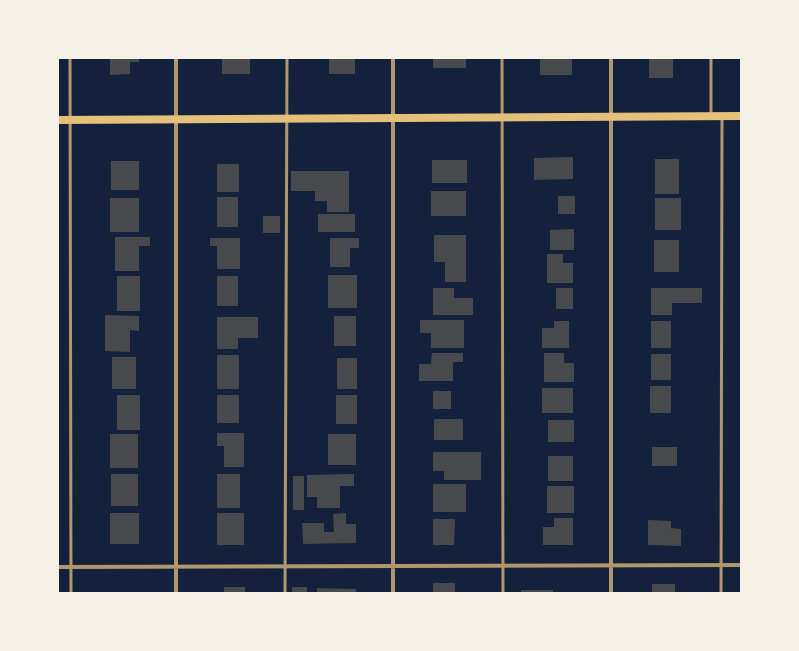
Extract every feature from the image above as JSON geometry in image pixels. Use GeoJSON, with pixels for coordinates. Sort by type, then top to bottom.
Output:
{"type":"FeatureCollection","features":[{"type":"Feature","properties":{"kind":"main road"},"geometry":{"type":"LineString","coordinates":[[58,120],[741,116]]}},
{"type":"Feature","properties":{"kind":"street"},"geometry":{"type":"LineString","coordinates":[[176,58],[176,593]]}},
{"type":"Feature","properties":{"kind":"street"},"geometry":{"type":"LineString","coordinates":[[393,58],[394,593]]}},
{"type":"Feature","properties":{"kind":"street"},"geometry":{"type":"LineString","coordinates":[[611,58],[611,593]]}},
{"type":"Feature","properties":{"kind":"street"},"geometry":{"type":"LineString","coordinates":[[58,567],[741,566]]}},
{"type":"Feature","properties":{"kind":"lane"},"geometry":{"type":"LineString","coordinates":[[70,58],[71,593]]}},
{"type":"Feature","properties":{"kind":"lane"},"geometry":{"type":"LineString","coordinates":[[285,593],[287,58]]}},
{"type":"Feature","properties":{"kind":"lane"},"geometry":{"type":"LineString","coordinates":[[502,58],[503,593]]}},
{"type":"Feature","properties":{"kind":"lane"},"geometry":{"type":"LineString","coordinates":[[711,58],[711,116]]}},
{"type":"Feature","properties":{"kind":"lane"},"geometry":{"type":"LineString","coordinates":[[720,593],[722,116]]}},
{"type":"Feature","properties":{"kind":"building"},"geometry":{"type":"Polygon","coordinates":[[[110,58],[139,58],[139,62],[130,62],[130,74],[110,75],[110,58]]]}},
{"type":"Feature","properties":{"kind":"building"},"geometry":{"type":"Polygon","coordinates":[[[222,58],[250,58],[250,74],[222,74],[222,58]]]}},
{"type":"Feature","properties":{"kind":"building"},"geometry":{"type":"Polygon","coordinates":[[[329,58],[355,58],[355,74],[329,74],[329,58]]]}},
{"type":"Feature","properties":{"kind":"building"},"geometry":{"type":"Polygon","coordinates":[[[433,58],[466,58],[466,68],[433,68],[433,58]]]}},
{"type":"Feature","properties":{"kind":"building"},"geometry":{"type":"Polygon","coordinates":[[[540,58],[572,58],[572,75],[540,75],[540,58]]]}},
{"type":"Feature","properties":{"kind":"building"},"geometry":{"type":"Polygon","coordinates":[[[649,58],[673,58],[673,78],[649,78],[649,58]]]}},
{"type":"Feature","properties":{"kind":"building"},"geometry":{"type":"Polygon","coordinates":[[[573,157],[573,179],[534,180],[534,158],[573,157]]]}},
{"type":"Feature","properties":{"kind":"building"},"geometry":{"type":"Polygon","coordinates":[[[655,159],[679,159],[679,194],[655,194],[655,159]]]}},
{"type":"Feature","properties":{"kind":"building"},"geometry":{"type":"Polygon","coordinates":[[[432,160],[467,160],[467,183],[432,183],[432,160]]]}},
{"type":"Feature","properties":{"kind":"building"},"geometry":{"type":"Polygon","coordinates":[[[111,161],[139,161],[139,190],[111,190],[111,161]]]}},
{"type":"Feature","properties":{"kind":"building"},"geometry":{"type":"Polygon","coordinates":[[[217,164],[239,164],[239,192],[217,192],[217,164]]]}},
{"type":"Feature","properties":{"kind":"building"},"geometry":{"type":"Polygon","coordinates":[[[291,171],[349,171],[349,212],[327,212],[327,201],[315,201],[315,191],[291,191],[291,171]]]}},
{"type":"Feature","properties":{"kind":"building"},"geometry":{"type":"Polygon","coordinates":[[[431,191],[466,191],[466,216],[431,216],[431,191]]]}},
{"type":"Feature","properties":{"kind":"building"},"geometry":{"type":"Polygon","coordinates":[[[558,196],[575,196],[575,214],[558,214],[558,196]]]}},
{"type":"Feature","properties":{"kind":"building"},"geometry":{"type":"Polygon","coordinates":[[[217,197],[238,197],[238,227],[217,227],[217,197]]]}},
{"type":"Feature","properties":{"kind":"building"},"geometry":{"type":"Polygon","coordinates":[[[110,198],[139,198],[139,232],[110,232],[110,198]]]}},
{"type":"Feature","properties":{"kind":"building"},"geometry":{"type":"Polygon","coordinates":[[[655,198],[681,198],[681,230],[655,230],[655,198]]]}},
{"type":"Feature","properties":{"kind":"building"},"geometry":{"type":"Polygon","coordinates":[[[318,214],[355,214],[355,232],[318,232],[318,214]]]}},
{"type":"Feature","properties":{"kind":"building"},"geometry":{"type":"Polygon","coordinates":[[[263,216],[280,216],[280,233],[263,233],[263,216]]]}},
{"type":"Feature","properties":{"kind":"building"},"geometry":{"type":"Polygon","coordinates":[[[574,229],[574,250],[550,250],[550,230],[574,229]]]}},
{"type":"Feature","properties":{"kind":"building"},"geometry":{"type":"Polygon","coordinates":[[[434,235],[466,235],[466,282],[445,282],[445,262],[434,262],[434,235]]]}},
{"type":"Feature","properties":{"kind":"building"},"geometry":{"type":"Polygon","coordinates":[[[115,237],[150,237],[150,246],[139,246],[139,271],[115,271],[115,237]]]}},
{"type":"Feature","properties":{"kind":"building"},"geometry":{"type":"Polygon","coordinates":[[[210,238],[240,238],[240,269],[217,269],[217,246],[210,246],[210,238]]]}},
{"type":"Feature","properties":{"kind":"building"},"geometry":{"type":"Polygon","coordinates":[[[330,238],[359,238],[359,248],[350,248],[350,267],[330,267],[330,238]]]}},
{"type":"Feature","properties":{"kind":"building"},"geometry":{"type":"Polygon","coordinates":[[[654,240],[679,240],[679,272],[654,272],[654,240]]]}},
{"type":"Feature","properties":{"kind":"building"},"geometry":{"type":"Polygon","coordinates":[[[547,254],[563,254],[563,263],[573,263],[573,283],[547,283],[547,254]]]}},
{"type":"Feature","properties":{"kind":"building"},"geometry":{"type":"Polygon","coordinates":[[[328,275],[357,275],[357,308],[328,308],[328,275]]]}},
{"type":"Feature","properties":{"kind":"building"},"geometry":{"type":"Polygon","coordinates":[[[117,276],[140,276],[140,311],[117,311],[117,276]]]}},
{"type":"Feature","properties":{"kind":"building"},"geometry":{"type":"Polygon","coordinates":[[[217,276],[238,276],[238,306],[217,306],[217,276]]]}},
{"type":"Feature","properties":{"kind":"building"},"geometry":{"type":"Polygon","coordinates":[[[433,288],[454,288],[454,298],[473,298],[473,315],[433,315],[433,288]]]}},
{"type":"Feature","properties":{"kind":"building"},"geometry":{"type":"Polygon","coordinates":[[[556,288],[573,288],[573,309],[556,309],[556,288]]]}},
{"type":"Feature","properties":{"kind":"building"},"geometry":{"type":"Polygon","coordinates":[[[651,288],[702,288],[702,303],[672,303],[672,315],[651,315],[651,288]]]}},
{"type":"Feature","properties":{"kind":"building"},"geometry":{"type":"Polygon","coordinates":[[[105,315],[139,316],[139,331],[130,330],[130,352],[105,351],[105,315]]]}},
{"type":"Feature","properties":{"kind":"building"},"geometry":{"type":"Polygon","coordinates":[[[334,316],[356,316],[356,346],[334,346],[334,316]]]}},
{"type":"Feature","properties":{"kind":"building"},"geometry":{"type":"Polygon","coordinates":[[[217,317],[258,317],[258,338],[238,338],[238,349],[217,349],[217,317]]]}},
{"type":"Feature","properties":{"kind":"building"},"geometry":{"type":"Polygon","coordinates":[[[420,320],[464,320],[464,348],[431,348],[431,333],[420,333],[420,320]]]}},
{"type":"Feature","properties":{"kind":"building"},"geometry":{"type":"Polygon","coordinates":[[[554,321],[569,321],[569,348],[542,348],[542,328],[554,328],[554,321]]]}},
{"type":"Feature","properties":{"kind":"building"},"geometry":{"type":"Polygon","coordinates":[[[651,321],[671,321],[671,348],[651,348],[651,321]]]}},
{"type":"Feature","properties":{"kind":"building"},"geometry":{"type":"Polygon","coordinates":[[[432,353],[463,353],[463,362],[453,362],[453,381],[419,381],[419,364],[431,364],[432,353]]]}},
{"type":"Feature","properties":{"kind":"building"},"geometry":{"type":"Polygon","coordinates":[[[544,353],[564,353],[564,363],[574,363],[574,382],[544,382],[544,353]]]}},
{"type":"Feature","properties":{"kind":"building"},"geometry":{"type":"Polygon","coordinates":[[[651,354],[671,354],[671,380],[651,380],[651,354]]]}},
{"type":"Feature","properties":{"kind":"building"},"geometry":{"type":"Polygon","coordinates":[[[217,355],[239,355],[239,389],[217,389],[217,355]]]}},
{"type":"Feature","properties":{"kind":"building"},"geometry":{"type":"Polygon","coordinates":[[[112,357],[136,357],[136,389],[112,389],[112,357]]]}},
{"type":"Feature","properties":{"kind":"building"},"geometry":{"type":"Polygon","coordinates":[[[337,358],[357,358],[357,389],[337,389],[337,358]]]}},
{"type":"Feature","properties":{"kind":"building"},"geometry":{"type":"Polygon","coordinates":[[[650,386],[671,386],[671,413],[650,413],[650,386]]]}},
{"type":"Feature","properties":{"kind":"building"},"geometry":{"type":"Polygon","coordinates":[[[542,388],[573,388],[573,413],[542,413],[542,388]]]}},
{"type":"Feature","properties":{"kind":"building"},"geometry":{"type":"Polygon","coordinates":[[[433,391],[451,391],[451,409],[433,409],[433,391]]]}},
{"type":"Feature","properties":{"kind":"building"},"geometry":{"type":"Polygon","coordinates":[[[117,395],[140,395],[140,430],[117,430],[117,395]]]}},
{"type":"Feature","properties":{"kind":"building"},"geometry":{"type":"Polygon","coordinates":[[[217,395],[239,395],[239,423],[217,423],[217,395]]]}},
{"type":"Feature","properties":{"kind":"building"},"geometry":{"type":"Polygon","coordinates":[[[336,395],[357,395],[357,424],[336,424],[336,395]]]}},
{"type":"Feature","properties":{"kind":"building"},"geometry":{"type":"Polygon","coordinates":[[[434,419],[463,419],[463,440],[434,440],[434,419]]]}},
{"type":"Feature","properties":{"kind":"building"},"geometry":{"type":"Polygon","coordinates":[[[548,420],[574,420],[574,442],[548,442],[548,420]]]}},
{"type":"Feature","properties":{"kind":"building"},"geometry":{"type":"Polygon","coordinates":[[[217,433],[244,433],[244,467],[224,467],[224,446],[217,446],[217,433]]]}},
{"type":"Feature","properties":{"kind":"building"},"geometry":{"type":"Polygon","coordinates":[[[110,434],[138,434],[138,468],[110,468],[110,434]]]}},
{"type":"Feature","properties":{"kind":"building"},"geometry":{"type":"Polygon","coordinates":[[[328,434],[356,434],[356,465],[328,465],[328,434]]]}},
{"type":"Feature","properties":{"kind":"building"},"geometry":{"type":"Polygon","coordinates":[[[652,447],[677,447],[677,466],[652,466],[652,447]]]}},
{"type":"Feature","properties":{"kind":"building"},"geometry":{"type":"Polygon","coordinates":[[[433,452],[481,452],[481,480],[444,480],[444,471],[433,471],[433,452]]]}},
{"type":"Feature","properties":{"kind":"building"},"geometry":{"type":"Polygon","coordinates":[[[548,456],[573,456],[573,481],[548,481],[548,456]]]}},
{"type":"Feature","properties":{"kind":"building"},"geometry":{"type":"Polygon","coordinates":[[[111,474],[138,474],[138,506],[111,506],[111,474]]]}},
{"type":"Feature","properties":{"kind":"building"},"geometry":{"type":"Polygon","coordinates":[[[217,474],[240,474],[240,508],[217,508],[217,474]]]}},
{"type":"Feature","properties":{"kind":"building"},"geometry":{"type":"Polygon","coordinates":[[[354,474],[354,486],[340,486],[340,508],[317,508],[317,497],[307,497],[307,475],[354,474]]]}},
{"type":"Feature","properties":{"kind":"building"},"geometry":{"type":"Polygon","coordinates":[[[293,476],[304,476],[304,510],[293,510],[293,476]]]}},
{"type":"Feature","properties":{"kind":"building"},"geometry":{"type":"Polygon","coordinates":[[[433,484],[466,484],[466,512],[433,512],[433,484]]]}},
{"type":"Feature","properties":{"kind":"building"},"geometry":{"type":"Polygon","coordinates":[[[547,486],[574,486],[574,513],[547,513],[547,486]]]}},
{"type":"Feature","properties":{"kind":"building"},"geometry":{"type":"Polygon","coordinates":[[[110,513],[139,513],[139,544],[110,544],[110,513]]]}},
{"type":"Feature","properties":{"kind":"building"},"geometry":{"type":"Polygon","coordinates":[[[217,513],[244,513],[244,545],[217,545],[217,513]]]}},
{"type":"Feature","properties":{"kind":"building"},"geometry":{"type":"Polygon","coordinates":[[[346,513],[346,524],[356,524],[356,543],[303,544],[302,523],[324,523],[324,532],[334,532],[333,514],[346,513]]]}},
{"type":"Feature","properties":{"kind":"building"},"geometry":{"type":"Polygon","coordinates":[[[554,518],[573,518],[573,545],[543,545],[543,527],[554,527],[554,518]]]}},
{"type":"Feature","properties":{"kind":"building"},"geometry":{"type":"Polygon","coordinates":[[[433,519],[455,519],[454,545],[433,545],[433,519]]]}},
{"type":"Feature","properties":{"kind":"building"},"geometry":{"type":"Polygon","coordinates":[[[648,520],[671,521],[671,528],[681,529],[681,546],[648,545],[648,520]]]}},
{"type":"Feature","properties":{"kind":"building"},"geometry":{"type":"Polygon","coordinates":[[[433,583],[455,583],[455,593],[433,593],[433,583]]]}},
{"type":"Feature","properties":{"kind":"building"},"geometry":{"type":"Polygon","coordinates":[[[652,584],[675,584],[675,593],[652,593],[652,584]]]}},
{"type":"Feature","properties":{"kind":"building"},"geometry":{"type":"Polygon","coordinates":[[[224,587],[245,587],[245,593],[224,593],[224,587]]]}},
{"type":"Feature","properties":{"kind":"building"},"geometry":{"type":"Polygon","coordinates":[[[292,587],[307,587],[307,593],[292,593],[292,587]]]}},
{"type":"Feature","properties":{"kind":"building"},"geometry":{"type":"Polygon","coordinates":[[[317,588],[356,589],[356,593],[317,593],[317,588]]]}},
{"type":"Feature","properties":{"kind":"building"},"geometry":{"type":"Polygon","coordinates":[[[521,590],[553,590],[553,593],[521,593],[521,590]]]}}]}
